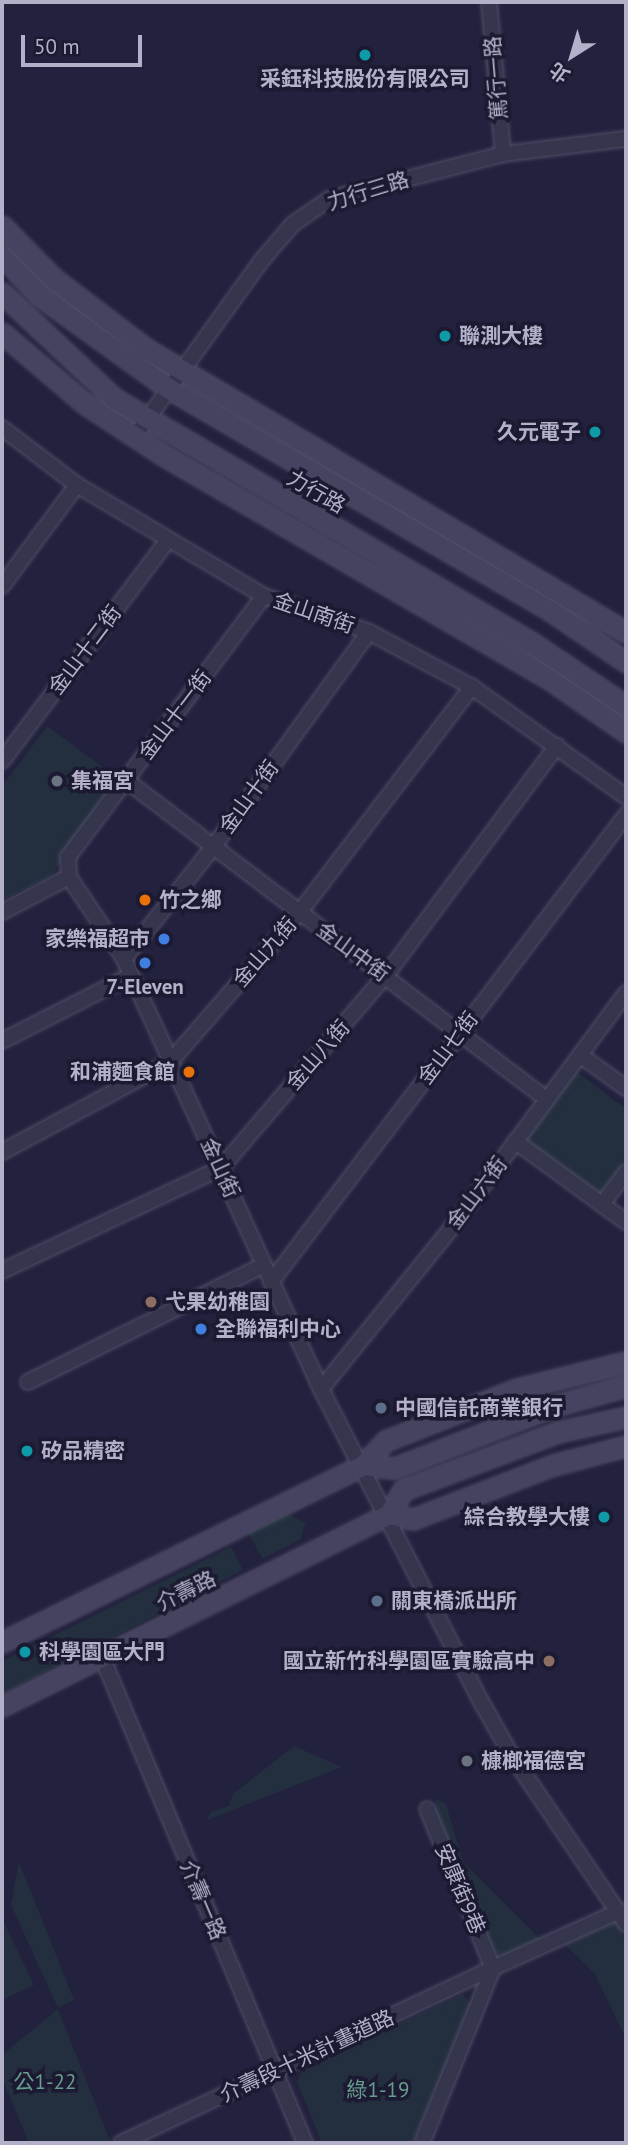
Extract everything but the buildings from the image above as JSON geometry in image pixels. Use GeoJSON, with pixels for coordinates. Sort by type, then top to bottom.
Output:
{"type":"FeatureCollection","features":[{"type":"Feature","properties":{"kind":"street","name":"篤行一路"},"geometry":{"type":"LineString","coordinates":[[489,2],[502,154]]}},
{"type":"Feature","properties":{"kind":"street","name":"力行三路"},"geometry":{"type":"LineString","coordinates":[[141,427],[262,260],[293,224],[329,199],[502,154],[626,139]]}},
{"type":"Feature","properties":{"kind":"street","name":"力行路"},"geometry":{"type":"LineString","coordinates":[[2,226],[53,278],[181,370],[626,632]]}},
{"type":"Feature","properties":{"kind":"street","name":"力行路"},"geometry":{"type":"LineString","coordinates":[[2,256],[40,296],[168,388],[551,611],[626,662]]}},
{"type":"Feature","properties":{"kind":"street","name":"力行路"},"geometry":{"type":"LineString","coordinates":[[2,293],[141,427],[554,682],[626,732]]}},
{"type":"Feature","properties":{"kind":"street","name":"力行路"},"geometry":{"type":"LineString","coordinates":[[2,333],[84,403],[141,427],[532,643],[626,706]]}},
{"type":"Feature","properties":{"kind":"street","name":"金山南街"},"geometry":{"type":"LineString","coordinates":[[2,428],[77,485],[264,596],[369,632],[472,687],[626,797]]}},
{"type":"Feature","properties":{"kind":"street"},"geometry":{"type":"LineString","coordinates":[[2,586],[77,485]]}},
{"type":"Feature","properties":{"kind":"street","name":"金山十二街"},"geometry":{"type":"LineString","coordinates":[[2,761],[168,540]]}},
{"type":"Feature","properties":{"kind":"street","name":"金山十一街"},"geometry":{"type":"LineString","coordinates":[[69,877],[68,857],[264,596]]}},
{"type":"Feature","properties":{"kind":"street","name":"金山十街"},"geometry":{"type":"LineString","coordinates":[[124,959],[214,846],[369,632]]}},
{"type":"Feature","properties":{"kind":"street","name":"金山九街"},"geometry":{"type":"LineString","coordinates":[[2,1152],[170,1062],[299,913],[472,687]]}},
{"type":"Feature","properties":{"kind":"street","name":"金山八街"},"geometry":{"type":"LineString","coordinates":[[2,1271],[221,1168],[386,975],[557,746]]}},
{"type":"Feature","properties":{"kind":"street","name":"金山中街"},"geometry":{"type":"LineString","coordinates":[[127,781],[545,1098]]}},
{"type":"Feature","properties":{"kind":"street","name":"金山七街"},"geometry":{"type":"LineString","coordinates":[[271,1282],[626,815]]}},
{"type":"Feature","properties":{"kind":"street"},"geometry":{"type":"LineString","coordinates":[[2,912],[69,877]]}},
{"type":"Feature","properties":{"kind":"street","name":"金山街"},"geometry":{"type":"LineString","coordinates":[[69,877],[124,959],[321,1389],[389,1514],[509,1753],[623,1918]]}},
{"type":"Feature","properties":{"kind":"street"},"geometry":{"type":"LineString","coordinates":[[2,1041],[130,976]]}},
{"type":"Feature","properties":{"kind":"street","name":"金山六街"},"geometry":{"type":"LineString","coordinates":[[321,1389],[515,1141],[626,993]]}},
{"type":"Feature","properties":{"kind":"street"},"geometry":{"type":"LineString","coordinates":[[580,1055],[626,1088]]}},
{"type":"Feature","properties":{"kind":"street"},"geometry":{"type":"LineString","coordinates":[[515,1141],[626,1222]]}},
{"type":"Feature","properties":{"kind":"street"},"geometry":{"type":"LineString","coordinates":[[603,1203],[626,1172]]}},
{"type":"Feature","properties":{"kind":"street"},"geometry":{"type":"LineString","coordinates":[[28,1382],[264,1265]]}},
{"type":"Feature","properties":{"kind":"street","name":"介壽路"},"geometry":{"type":"LineString","coordinates":[[2,1642],[363,1465],[384,1441],[517,1389],[626,1362]]}},
{"type":"Feature","properties":{"kind":"street","name":"介壽路"},"geometry":{"type":"LineString","coordinates":[[363,1465],[394,1468],[551,1407],[626,1385]]}},
{"type":"Feature","properties":{"kind":"street","name":"介壽路"},"geometry":{"type":"LineString","coordinates":[[2,1706],[389,1514],[402,1490],[558,1432],[626,1417]]}},
{"type":"Feature","properties":{"kind":"street","name":"介壽路"},"geometry":{"type":"LineString","coordinates":[[389,1514],[413,1519],[553,1465],[626,1446]]}},
{"type":"Feature","properties":{"kind":"street","name":"介壽一路"},"geometry":{"type":"LineString","coordinates":[[102,1657],[304,2143]]}},
{"type":"Feature","properties":{"kind":"street","name":"安康街9巷"},"geometry":{"type":"LineString","coordinates":[[427,1809],[493,1968]]}},
{"type":"Feature","properties":{"kind":"street","name":"介壽段十米計畫道路"},"geometry":{"type":"LineString","coordinates":[[121,2143],[555,1940],[623,1918]]}},
{"type":"Feature","properties":{"kind":"street"},"geometry":{"type":"LineString","coordinates":[[422,2143],[493,1968]]}},
{"type":"Feature","properties":{"kind":"green space"},"geometry":{"type":"Polygon","coordinates":[[[47,726],[118,778],[52,875],[2,900],[2,786],[47,726]]]}},
{"type":"Feature","properties":{"kind":"green space"},"geometry":{"type":"Polygon","coordinates":[[[576,1071],[626,1109],[626,1160],[599,1196],[525,1140],[576,1071]]]}},
{"type":"Feature","properties":{"kind":"green space"},"geometry":{"type":"Polygon","coordinates":[[[286,1513],[306,1523],[300,1540],[263,1559],[248,1533],[286,1513]]]}},
{"type":"Feature","properties":{"kind":"green space"},"geometry":{"type":"Polygon","coordinates":[[[231,1547],[243,1570],[2,1694],[2,1661],[231,1547]]]}},
{"type":"Feature","properties":{"kind":"green space"},"geometry":{"type":"Polygon","coordinates":[[[294,1746],[342,1767],[207,1820],[211,1812],[229,1806],[233,1794],[294,1746]]]}},
{"type":"Feature","properties":{"kind":"green space"},"geometry":{"type":"Polygon","coordinates":[[[436,1798],[446,1804],[463,1862],[540,1939],[502,1955],[492,1951],[435,1816],[436,1798]]]}},
{"type":"Feature","properties":{"kind":"green space"},"geometry":{"type":"Polygon","coordinates":[[[19,1862],[74,2000],[58,2008],[11,1905],[19,1862]]]}},
{"type":"Feature","properties":{"kind":"green space"},"geometry":{"type":"Polygon","coordinates":[[[616,1917],[626,1938],[626,2039],[595,1974],[564,1944],[616,1917]]]}},
{"type":"Feature","properties":{"kind":"green space"},"geometry":{"type":"Polygon","coordinates":[[[2,1918],[34,1985],[2,2000],[2,1918]]]}},
{"type":"Feature","properties":{"kind":"green space","name":"綠1-19"},"geometry":{"type":"Polygon","coordinates":[[[463,1994],[473,2007],[412,2143],[322,2143],[297,2082],[303,2069],[463,1994]]]}},
{"type":"Feature","properties":{"kind":"green space","name":"公1-22"},"geometry":{"type":"Polygon","coordinates":[[[58,2009],[111,2143],[29,2143],[2,2078],[2,2055],[58,2009]]]}},
{"type":"Feature","properties":{"kind":"place","name":"采鈺科技股份有限公司"},"geometry":{"type":"Point","coordinates":[365,55]}},
{"type":"Feature","properties":{"kind":"place","name":"聯測大樓"},"geometry":{"type":"Point","coordinates":[445,336]}},
{"type":"Feature","properties":{"kind":"place","name":"久元電子"},"geometry":{"type":"Point","coordinates":[595,432]}},
{"type":"Feature","properties":{"kind":"place","name":"集福宮"},"geometry":{"type":"Point","coordinates":[57,781]}},
{"type":"Feature","properties":{"kind":"place","name":"竹之鄉"},"geometry":{"type":"Point","coordinates":[145,900]}},
{"type":"Feature","properties":{"kind":"place","name":"家樂福超市"},"geometry":{"type":"Point","coordinates":[164,939]}},
{"type":"Feature","properties":{"kind":"place","name":"7-Eleven"},"geometry":{"type":"Point","coordinates":[145,963]}},
{"type":"Feature","properties":{"kind":"place","name":"和浦麵食館"},"geometry":{"type":"Point","coordinates":[189,1072]}},
{"type":"Feature","properties":{"kind":"place","name":"弋果幼稚園"},"geometry":{"type":"Point","coordinates":[151,1302]}},
{"type":"Feature","properties":{"kind":"place","name":"全聯福利中心"},"geometry":{"type":"Point","coordinates":[201,1329]}},
{"type":"Feature","properties":{"kind":"place","name":"中國信託商業銀行"},"geometry":{"type":"Point","coordinates":[381,1408]}},
{"type":"Feature","properties":{"kind":"place","name":"矽品精密"},"geometry":{"type":"Point","coordinates":[27,1451]}},
{"type":"Feature","properties":{"kind":"place","name":"綜合教學大樓"},"geometry":{"type":"Point","coordinates":[604,1517]}},
{"type":"Feature","properties":{"kind":"place","name":"關東橋派出所"},"geometry":{"type":"Point","coordinates":[377,1601]}},
{"type":"Feature","properties":{"kind":"place","name":"科學園區大門"},"geometry":{"type":"Point","coordinates":[25,1652]}},
{"type":"Feature","properties":{"kind":"place","name":"國立新竹科學園區實驗高中"},"geometry":{"type":"Point","coordinates":[549,1661]}},
{"type":"Feature","properties":{"kind":"place","name":"槺榔福德宮"},"geometry":{"type":"Point","coordinates":[467,1761]}}]}
